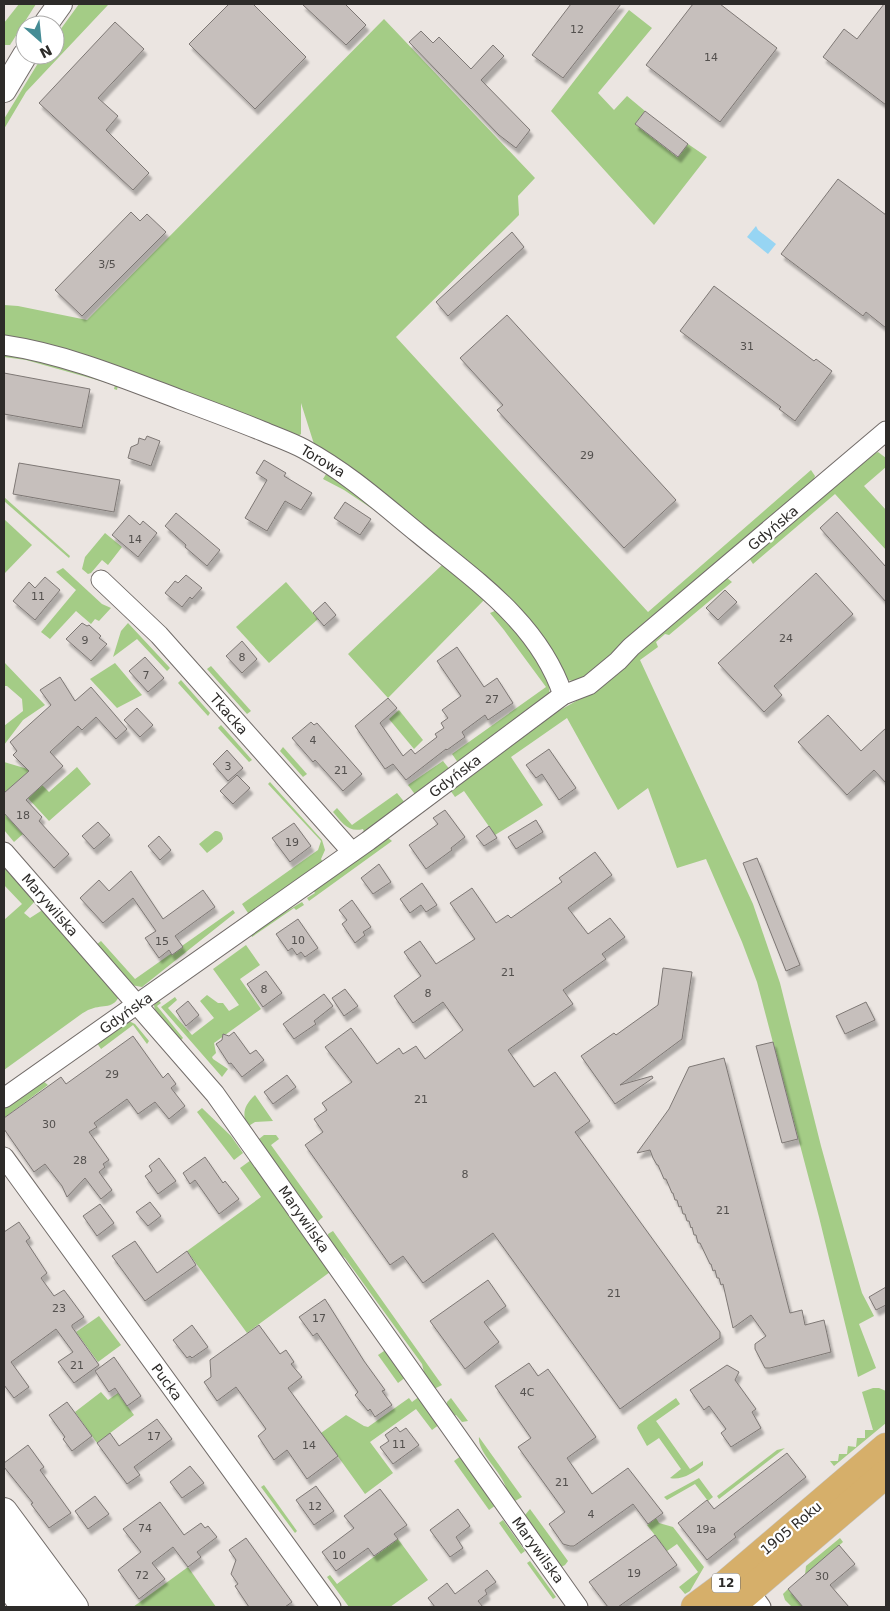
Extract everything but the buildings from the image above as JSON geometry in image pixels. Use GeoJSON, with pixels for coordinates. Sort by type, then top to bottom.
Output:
{"type":"FeatureCollection","features":[{"type":"Feature","properties":{"kind":"main road","name":"1905 Roku"},"geometry":{"type":"LineString","coordinates":[[695,1607],[886,1447]]}},
{"type":"Feature","properties":{"kind":"main road","name":"1905 Roku"},"geometry":{"type":"LineString","coordinates":[[747,1602],[886,1474]]}},
{"type":"Feature","properties":{"kind":"main road"},"geometry":{"type":"LineString","coordinates":[[4,1511],[75,1607]]}},
{"type":"Feature","properties":{"kind":"main road"},"geometry":{"type":"LineString","coordinates":[[4,1543],[50,1607]]}},
{"type":"Feature","properties":{"kind":"main road"},"geometry":{"type":"LineString","coordinates":[[4,1579],[24,1607]]}},
{"type":"Feature","properties":{"kind":"street"},"geometry":{"type":"LineString","coordinates":[[52,15],[60,4]]}},
{"type":"Feature","properties":{"kind":"street"},"geometry":{"type":"LineString","coordinates":[[4,90],[19,65]]}},
{"type":"Feature","properties":{"kind":"street","name":"Torowa"},"geometry":{"type":"LineString","coordinates":[[4,345],[30,350],[102,371],[222,414],[315,455],[354,480],[490,592],[525,627],[542,650],[554,672],[563,695]]}},
{"type":"Feature","properties":{"kind":"street","name":"Gdyńska"},"geometry":{"type":"LineString","coordinates":[[4,1098],[352,852],[563,695],[589,685],[600,677],[636,643],[886,432]]}},
{"type":"Feature","properties":{"kind":"street","name":"Tkacka"},"geometry":{"type":"LineString","coordinates":[[101,580],[159,635],[352,852]]}},
{"type":"Feature","properties":{"kind":"street","name":"Marywilska"},"geometry":{"type":"LineString","coordinates":[[4,852],[215,1094],[578,1607]]}},
{"type":"Feature","properties":{"kind":"street","name":"Pucka"},"geometry":{"type":"LineString","coordinates":[[4,1157],[331,1607]]}},
{"type":"Feature","properties":{"kind":"street"},"geometry":{"type":"LineString","coordinates":[[747,1602],[748,1576],[755,1558]]}},
{"type":"Feature","properties":{"kind":"green space"},"geometry":{"type":"Polygon","coordinates":[[[19,4],[36,4],[29,15],[15,15],[15,37],[10,45],[4,45],[4,23],[19,4]]]}},
{"type":"Feature","properties":{"kind":"green space"},"geometry":{"type":"Polygon","coordinates":[[[79,4],[108,5],[65,51],[65,23],[79,4]]]}},
{"type":"Feature","properties":{"kind":"green space"},"geometry":{"type":"Polygon","coordinates":[[[629,10],[652,28],[598,93],[614,110],[627,96],[645,111],[635,124],[677,157],[688,144],[707,157],[654,225],[551,111],[629,10]]]}},
{"type":"Feature","properties":{"kind":"green space"},"geometry":{"type":"Polygon","coordinates":[[[384,19],[535,178],[518,196],[519,215],[396,337],[648,612],[811,470],[815,476],[813,482],[588,677],[573,681],[563,679],[543,638],[314,444],[301,403],[301,434],[296,438],[4,340],[4,305],[18,306],[87,320],[384,19]]]}},
{"type":"Feature","properties":{"kind":"green space"},"geometry":{"type":"Polygon","coordinates":[[[37,65],[51,65],[26,92],[4,129],[4,119],[37,65]]]}},
{"type":"Feature","properties":{"kind":"green space"},"geometry":{"type":"Polygon","coordinates":[[[4,353],[41,360],[118,385],[117,390],[114,389],[115,385],[26,360],[4,357],[4,353]]]}},
{"type":"Feature","properties":{"kind":"green space"},"geometry":{"type":"Polygon","coordinates":[[[878,452],[886,458],[886,467],[864,486],[886,510],[886,550],[835,494],[753,564],[749,558],[869,456],[878,452]]]}},
{"type":"Feature","properties":{"kind":"green space"},"geometry":{"type":"Polygon","coordinates":[[[328,471],[383,516],[344,490],[323,479],[328,471]]]}},
{"type":"Feature","properties":{"kind":"green space"},"geometry":{"type":"Polygon","coordinates":[[[4,497],[70,556],[69,558],[4,501],[4,497]]]}},
{"type":"Feature","properties":{"kind":"green space"},"geometry":{"type":"Polygon","coordinates":[[[4,519],[32,545],[4,574],[4,519]]]}},
{"type":"Feature","properties":{"kind":"green space"},"geometry":{"type":"Polygon","coordinates":[[[105,533],[122,547],[108,565],[102,560],[88,574],[82,569],[85,557],[105,533]]]}},
{"type":"Feature","properties":{"kind":"green space"},"geometry":{"type":"Polygon","coordinates":[[[428,548],[486,598],[388,698],[348,654],[442,565],[428,552],[425,553],[428,548]]]}},
{"type":"Feature","properties":{"kind":"green space"},"geometry":{"type":"Polygon","coordinates":[[[63,568],[102,604],[111,608],[99,621],[95,619],[91,624],[76,611],[50,639],[41,632],[76,590],[56,572],[63,568]]]}},
{"type":"Feature","properties":{"kind":"green space"},"geometry":{"type":"Polygon","coordinates":[[[726,577],[732,582],[669,635],[665,634],[656,642],[658,647],[640,660],[753,904],[780,983],[821,1146],[857,1276],[862,1293],[874,1316],[859,1324],[876,1368],[858,1377],[819,1217],[757,982],[706,859],[677,868],[648,788],[618,810],[567,718],[511,757],[543,805],[495,835],[464,791],[455,797],[450,790],[553,714],[587,695],[726,577]]]}},
{"type":"Feature","properties":{"kind":"green space"},"geometry":{"type":"Polygon","coordinates":[[[286,582],[318,619],[269,663],[236,627],[286,582]]]}},
{"type":"Feature","properties":{"kind":"green space"},"geometry":{"type":"Polygon","coordinates":[[[497,610],[517,628],[550,684],[549,695],[459,764],[452,754],[546,687],[490,613],[497,610]]]}},
{"type":"Feature","properties":{"kind":"green space"},"geometry":{"type":"Polygon","coordinates":[[[128,623],[170,668],[167,671],[137,639],[113,657],[121,631],[128,623]]]}},
{"type":"Feature","properties":{"kind":"green space"},"geometry":{"type":"Polygon","coordinates":[[[4,662],[45,705],[23,720],[4,745],[4,726],[23,711],[22,699],[7,686],[4,686],[4,662]]]}},
{"type":"Feature","properties":{"kind":"green space"},"geometry":{"type":"Polygon","coordinates":[[[115,663],[142,695],[117,708],[90,679],[115,663]]]}},
{"type":"Feature","properties":{"kind":"green space"},"geometry":{"type":"Polygon","coordinates":[[[211,666],[251,711],[247,714],[207,669],[211,666]]]}},
{"type":"Feature","properties":{"kind":"green space"},"geometry":{"type":"Polygon","coordinates":[[[181,680],[210,713],[208,716],[178,683],[181,680]]]}},
{"type":"Feature","properties":{"kind":"green space"},"geometry":{"type":"Polygon","coordinates":[[[399,710],[423,740],[414,749],[389,719],[399,710]]]}},
{"type":"Feature","properties":{"kind":"green space"},"geometry":{"type":"Polygon","coordinates":[[[221,725],[252,760],[249,762],[218,728],[221,725]]]}},
{"type":"Feature","properties":{"kind":"green space"},"geometry":{"type":"Polygon","coordinates":[[[283,747],[307,774],[303,777],[280,751],[283,747]]]}},
{"type":"Feature","properties":{"kind":"green space"},"geometry":{"type":"Polygon","coordinates":[[[443,761],[451,771],[417,797],[408,785],[443,761]]]}},
{"type":"Feature","properties":{"kind":"green space"},"geometry":{"type":"Polygon","coordinates":[[[4,762],[31,770],[4,793],[4,762]]]}},
{"type":"Feature","properties":{"kind":"green space"},"geometry":{"type":"Polygon","coordinates":[[[77,767],[91,784],[49,821],[25,795],[41,784],[49,792],[77,767]]]}},
{"type":"Feature","properties":{"kind":"green space"},"geometry":{"type":"Polygon","coordinates":[[[270,782],[322,840],[325,850],[321,859],[324,864],[250,916],[242,904],[318,850],[321,841],[268,784],[270,782]]]}},
{"type":"Feature","properties":{"kind":"green space"},"geometry":{"type":"Polygon","coordinates":[[[397,793],[406,804],[365,834],[363,829],[358,830],[346,826],[333,812],[337,808],[352,825],[397,793]]]}},
{"type":"Feature","properties":{"kind":"green space"},"geometry":{"type":"Polygon","coordinates":[[[4,813],[23,834],[14,842],[4,830],[4,813]]]}},
{"type":"Feature","properties":{"kind":"green space"},"geometry":{"type":"Polygon","coordinates":[[[215,831],[221,833],[223,839],[207,853],[199,844],[215,831]]]}},
{"type":"Feature","properties":{"kind":"green space"},"geometry":{"type":"Polygon","coordinates":[[[387,837],[392,841],[309,901],[307,898],[315,893],[313,890],[387,837]]]}},
{"type":"Feature","properties":{"kind":"green space"},"geometry":{"type":"Polygon","coordinates":[[[4,866],[37,899],[24,913],[30,918],[44,909],[120,994],[115,1002],[108,1006],[84,1012],[4,1070],[4,920],[22,904],[4,885],[4,866]]]}},
{"type":"Feature","properties":{"kind":"green space"},"geometry":{"type":"Polygon","coordinates":[[[302,902],[304,905],[296,910],[294,908],[252,937],[250,933],[302,902]]]}},
{"type":"Feature","properties":{"kind":"green space"},"geometry":{"type":"Polygon","coordinates":[[[233,910],[235,913],[142,987],[131,985],[96,945],[101,941],[135,979],[233,910]]]}},
{"type":"Feature","properties":{"kind":"green space"},"geometry":{"type":"Polygon","coordinates":[[[246,945],[260,965],[240,979],[261,1009],[214,1043],[216,1053],[212,1057],[213,1059],[228,1069],[222,1077],[161,1007],[175,997],[177,1000],[168,1008],[192,1035],[214,1018],[200,1001],[207,995],[218,1003],[223,1003],[229,1011],[239,1005],[213,969],[246,945]]]}},
{"type":"Feature","properties":{"kind":"green space"},"geometry":{"type":"Polygon","coordinates":[[[157,999],[161,1003],[157,1006],[183,1038],[180,1041],[155,1011],[154,1005],[157,999]]]}},
{"type":"Feature","properties":{"kind":"green space"},"geometry":{"type":"Polygon","coordinates":[[[129,1021],[135,1024],[149,1041],[147,1044],[133,1025],[101,1049],[97,1043],[129,1021]]]}},
{"type":"Feature","properties":{"kind":"green space"},"geometry":{"type":"Polygon","coordinates":[[[43,1081],[48,1085],[4,1118],[4,1106],[43,1081]]]}},
{"type":"Feature","properties":{"kind":"green space"},"geometry":{"type":"Polygon","coordinates":[[[255,1095],[273,1121],[255,1122],[247,1127],[245,1110],[255,1095]]]}},
{"type":"Feature","properties":{"kind":"green space"},"geometry":{"type":"Polygon","coordinates":[[[202,1108],[231,1136],[243,1153],[234,1160],[197,1112],[202,1108]]]}},
{"type":"Feature","properties":{"kind":"green space"},"geometry":{"type":"Polygon","coordinates":[[[264,1135],[276,1135],[279,1139],[271,1145],[323,1217],[316,1223],[259,1142],[259,1139],[264,1135]]]}},
{"type":"Feature","properties":{"kind":"green space"},"geometry":{"type":"Polygon","coordinates":[[[251,1160],[330,1272],[247,1333],[187,1251],[261,1197],[240,1168],[251,1160]]]}},
{"type":"Feature","properties":{"kind":"green space"},"geometry":{"type":"Polygon","coordinates":[[[333,1231],[442,1385],[434,1389],[425,1376],[422,1364],[345,1258],[331,1245],[328,1234],[333,1231]]]}},
{"type":"Feature","properties":{"kind":"green space"},"geometry":{"type":"Polygon","coordinates":[[[99,1316],[121,1345],[98,1362],[76,1332],[99,1316]]]}},
{"type":"Feature","properties":{"kind":"green space"},"geometry":{"type":"Polygon","coordinates":[[[387,1349],[406,1377],[398,1383],[378,1355],[387,1349]]]}},
{"type":"Feature","properties":{"kind":"green space"},"geometry":{"type":"Polygon","coordinates":[[[873,1388],[886,1391],[886,1423],[834,1466],[830,1461],[838,1461],[839,1454],[847,1454],[848,1446],[856,1447],[857,1438],[865,1438],[865,1430],[873,1430],[862,1392],[873,1388]]]}},
{"type":"Feature","properties":{"kind":"green space"},"geometry":{"type":"Polygon","coordinates":[[[101,1392],[108,1400],[118,1393],[134,1415],[97,1443],[75,1412],[101,1392]]]}},
{"type":"Feature","properties":{"kind":"green space"},"geometry":{"type":"Polygon","coordinates":[[[420,1396],[440,1424],[432,1430],[416,1409],[370,1442],[393,1473],[365,1494],[321,1433],[346,1415],[368,1427],[409,1398],[412,1402],[420,1396]]]}},
{"type":"Feature","properties":{"kind":"green space"},"geometry":{"type":"Polygon","coordinates":[[[451,1398],[468,1421],[462,1422],[456,1415],[452,1417],[447,1408],[447,1402],[451,1398]]]}},
{"type":"Feature","properties":{"kind":"green space"},"geometry":{"type":"Polygon","coordinates":[[[676,1398],[680,1404],[656,1421],[690,1469],[703,1461],[703,1465],[688,1475],[674,1479],[670,1478],[681,1469],[659,1438],[647,1446],[637,1428],[638,1425],[676,1398]]]}},
{"type":"Feature","properties":{"kind":"green space"},"geometry":{"type":"Polygon","coordinates":[[[479,1437],[522,1497],[515,1501],[510,1496],[502,1479],[485,1455],[479,1443],[479,1437]]]}},
{"type":"Feature","properties":{"kind":"green space"},"geometry":{"type":"Polygon","coordinates":[[[785,1448],[719,1499],[717,1496],[777,1450],[785,1448]]]}},
{"type":"Feature","properties":{"kind":"green space"},"geometry":{"type":"Polygon","coordinates":[[[461,1456],[496,1505],[489,1510],[454,1461],[461,1456]]]}},
{"type":"Feature","properties":{"kind":"green space"},"geometry":{"type":"Polygon","coordinates":[[[699,1478],[713,1497],[708,1501],[695,1484],[667,1500],[664,1497],[699,1478]]]}},
{"type":"Feature","properties":{"kind":"green space"},"geometry":{"type":"Polygon","coordinates":[[[264,1485],[297,1531],[295,1533],[261,1487],[264,1485]]]}},
{"type":"Feature","properties":{"kind":"green space"},"geometry":{"type":"Polygon","coordinates":[[[530,1509],[568,1561],[565,1565],[561,1567],[525,1515],[530,1509]]]}},
{"type":"Feature","properties":{"kind":"green space"},"geometry":{"type":"Polygon","coordinates":[[[656,1518],[659,1523],[673,1527],[704,1567],[690,1591],[685,1594],[679,1587],[698,1572],[677,1544],[667,1551],[647,1525],[656,1518]]]}},
{"type":"Feature","properties":{"kind":"green space"},"geometry":{"type":"Polygon","coordinates":[[[503,1520],[525,1551],[521,1554],[499,1523],[503,1520]]]}},
{"type":"Feature","properties":{"kind":"green space"},"geometry":{"type":"Polygon","coordinates":[[[840,1538],[843,1542],[805,1575],[806,1566],[840,1538]]]}},
{"type":"Feature","properties":{"kind":"green space"},"geometry":{"type":"Polygon","coordinates":[[[398,1539],[428,1580],[390,1607],[349,1607],[327,1577],[330,1575],[337,1584],[398,1539]]]}},
{"type":"Feature","properties":{"kind":"green space"},"geometry":{"type":"Polygon","coordinates":[[[530,1561],[556,1597],[553,1599],[527,1563],[530,1561]]]}},
{"type":"Feature","properties":{"kind":"green space"},"geometry":{"type":"Polygon","coordinates":[[[188,1567],[216,1607],[133,1607],[188,1567]]]}},
{"type":"Feature","properties":{"kind":"green space"},"geometry":{"type":"Polygon","coordinates":[[[788,1589],[803,1607],[792,1607],[785,1600],[783,1594],[788,1589]]]}},
{"type":"Feature","properties":{"kind":"water"},"geometry":{"type":"Polygon","coordinates":[[[756,226],[758,230],[776,244],[768,254],[747,237],[756,226]]]}}]}
